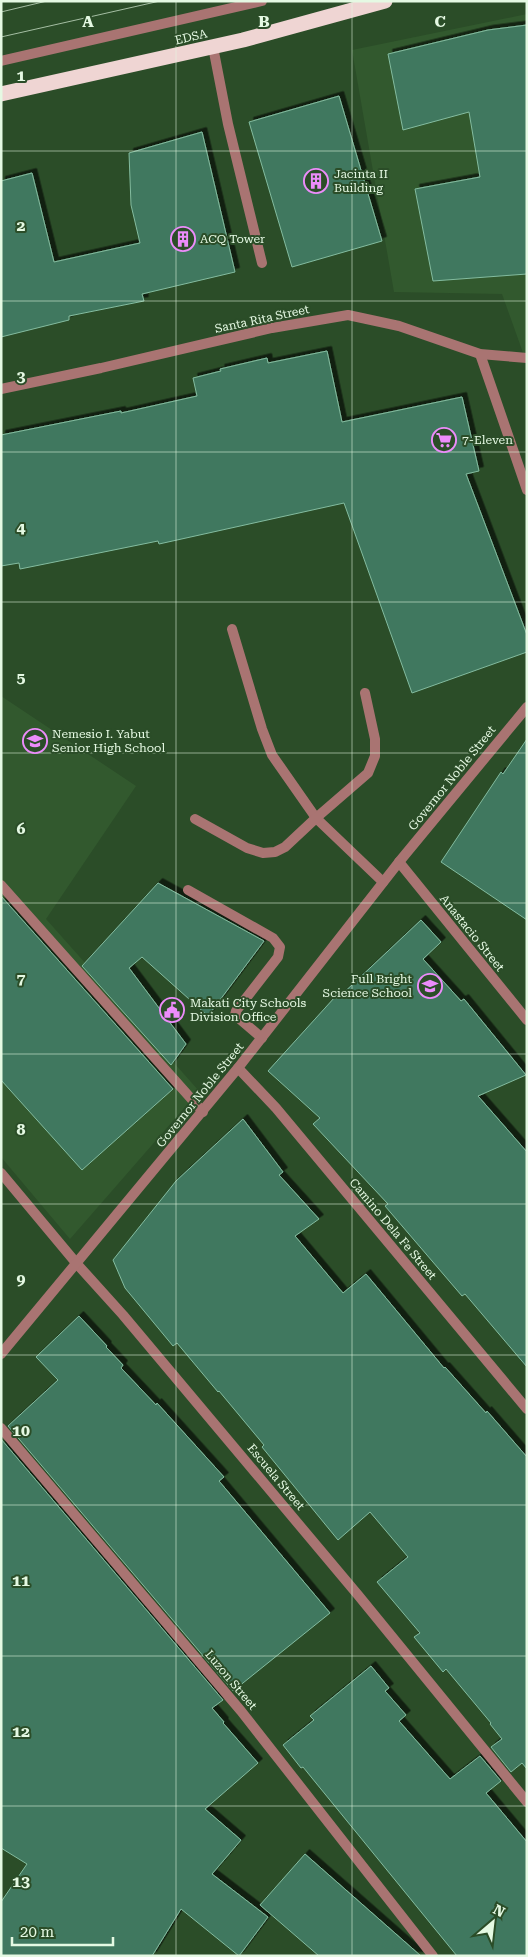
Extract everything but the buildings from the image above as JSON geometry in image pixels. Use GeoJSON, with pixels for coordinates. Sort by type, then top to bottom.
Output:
{"type":"FeatureCollection","features":[{"type":"Feature","properties":{"kind":"highway","name":"EDSA"},"geometry":{"type":"LineString","coordinates":[[1,94],[213,47],[385,1]]}},
{"type":"Feature","properties":{"kind":"street"},"geometry":{"type":"LineString","coordinates":[[1,61],[262,1]]}},
{"type":"Feature","properties":{"kind":"street"},"geometry":{"type":"LineString","coordinates":[[213,47],[228,124],[262,263]]}},
{"type":"Feature","properties":{"kind":"street","name":"Santa Rita Street"},"geometry":{"type":"LineString","coordinates":[[1,389],[272,328],[348,315],[399,326],[480,354],[527,358]]}},
{"type":"Feature","properties":{"kind":"street"},"geometry":{"type":"LineString","coordinates":[[480,354],[527,490]]}},
{"type":"Feature","properties":{"kind":"street"},"geometry":{"type":"LineString","coordinates":[[232,629],[262,729],[272,755],[316,818],[384,882]]}},
{"type":"Feature","properties":{"kind":"street"},"geometry":{"type":"LineString","coordinates":[[195,819],[247,848],[263,853],[275,852],[285,847],[368,773],[375,756],[375,739],[365,693]]}},
{"type":"Feature","properties":{"kind":"street","name":"Governor Noble Street"},"geometry":{"type":"LineString","coordinates":[[1,1354],[203,1112],[399,862],[527,707]]}},
{"type":"Feature","properties":{"kind":"street","name":"Anastacio Street"},"geometry":{"type":"LineString","coordinates":[[399,862],[527,1020]]}},
{"type":"Feature","properties":{"kind":"street"},"geometry":{"type":"LineString","coordinates":[[1,885],[203,1112]]}},
{"type":"Feature","properties":{"kind":"street"},"geometry":{"type":"LineString","coordinates":[[188,890],[273,938],[280,947],[278,957],[236,1011],[235,1015],[262,1038]]}},
{"type":"Feature","properties":{"kind":"street","name":"Camino Dela Fe Street"},"geometry":{"type":"LineString","coordinates":[[238,1068],[282,1115],[527,1409]]}},
{"type":"Feature","properties":{"kind":"street","name":"Escuela Street"},"geometry":{"type":"LineString","coordinates":[[1,1172],[77,1264],[124,1315],[352,1587],[527,1802]]}},
{"type":"Feature","properties":{"kind":"street","name":"Luzon Street"},"geometry":{"type":"LineString","coordinates":[[1,1428],[241,1711],[433,1956]]}},
{"type":"Feature","properties":{"kind":"shaded area"},"geometry":{"type":"Polygon","coordinates":[[[527,14],[527,364],[502,294],[394,292],[352,50],[527,14]]]}},
{"type":"Feature","properties":{"kind":"shaded area"},"geometry":{"type":"Polygon","coordinates":[[[1,696],[136,786],[46,919],[199,1091],[70,1239],[1,1157],[1,696]]]}},
{"type":"Feature","properties":{"kind":"tram line"},"geometry":{"type":"LineString","coordinates":[[1,12],[47,1]]}},
{"type":"Feature","properties":{"kind":"tram line"},"geometry":{"type":"LineString","coordinates":[[1,37],[160,1]]}},
{"type":"Feature","properties":{"kind":"place","name":"Jacinta II Building"},"geometry":{"type":"Point","coordinates":[316,181]}},
{"type":"Feature","properties":{"kind":"place","name":"ACQ Tower"},"geometry":{"type":"Point","coordinates":[183,239]}},
{"type":"Feature","properties":{"kind":"place","name":"7-Eleven"},"geometry":{"type":"Point","coordinates":[444,440]}},
{"type":"Feature","properties":{"kind":"place","name":"Nemesio I. Yabut Senior High School"},"geometry":{"type":"Point","coordinates":[35,741]}},
{"type":"Feature","properties":{"kind":"place","name":"Full Bright Science School"},"geometry":{"type":"Point","coordinates":[430,986]}},
{"type":"Feature","properties":{"kind":"place","name":"Makati City Schools Division Office"},"geometry":{"type":"Point","coordinates":[172,1010]}}]}
